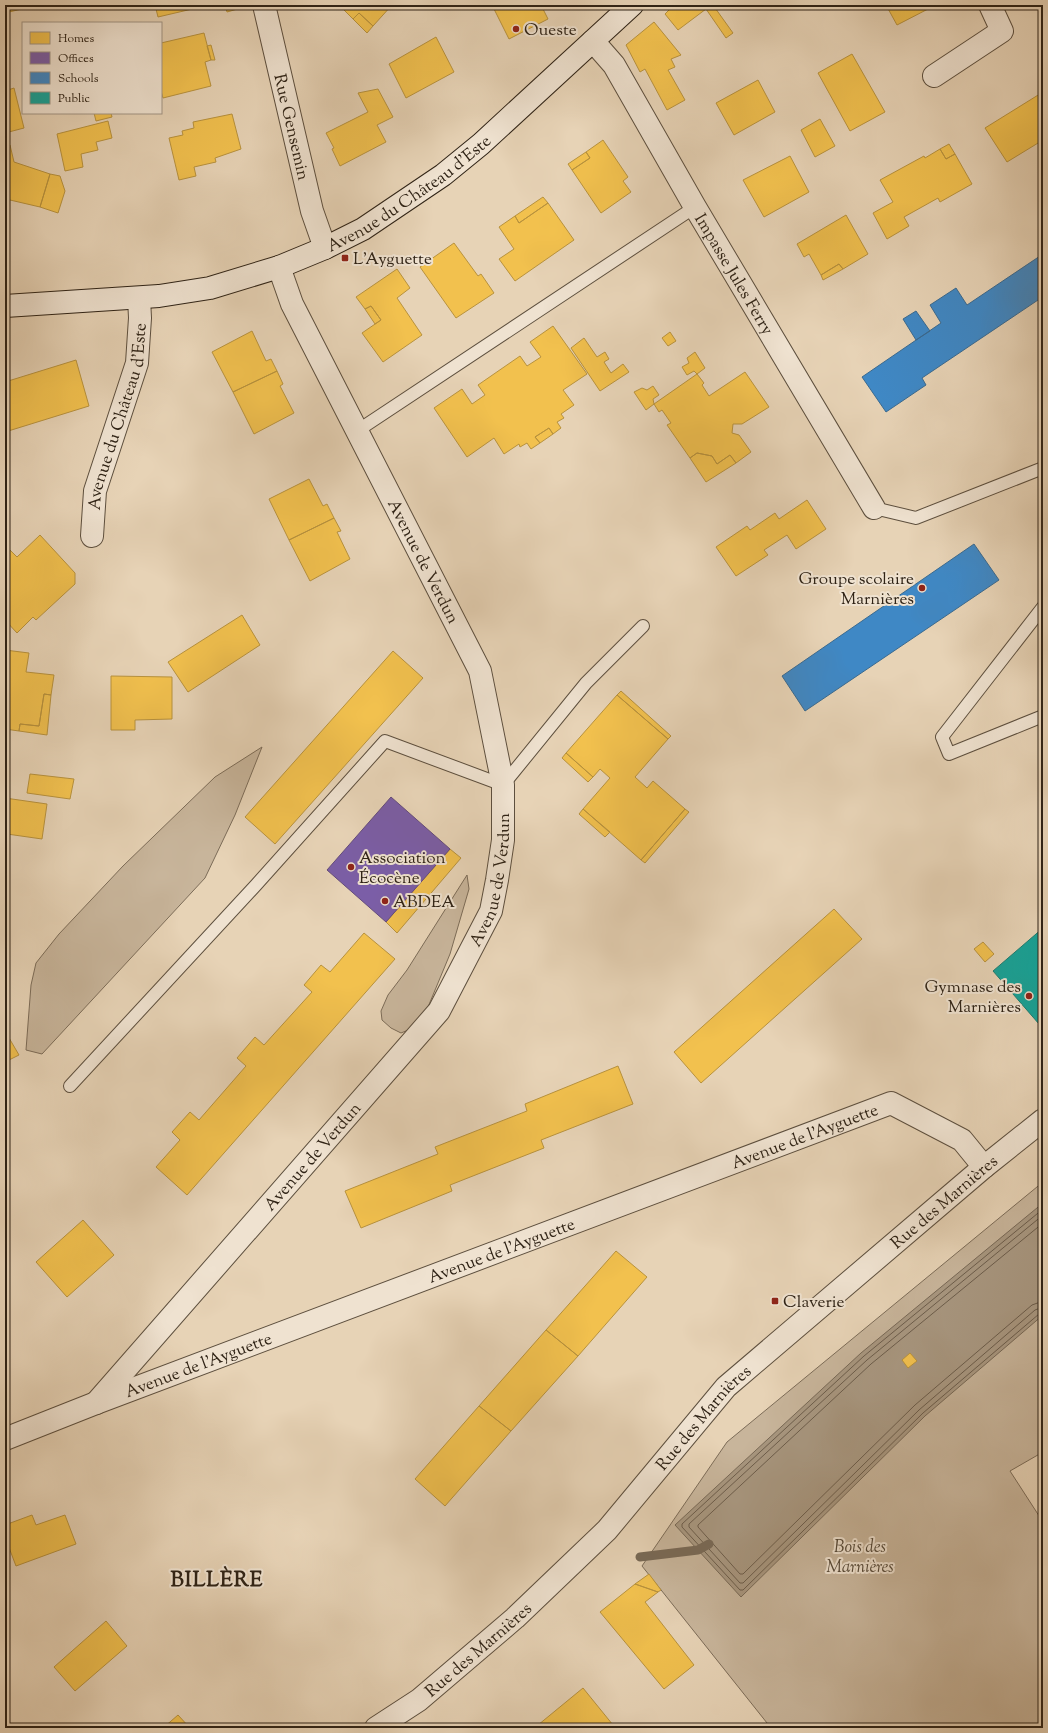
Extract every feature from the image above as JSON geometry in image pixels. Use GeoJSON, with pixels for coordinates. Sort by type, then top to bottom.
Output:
{"type":"FeatureCollection","features":[{"type":"Feature","properties":{"kind":"street","name":"Rue Gensemin"},"geometry":{"type":"LineString","coordinates":[[264,5],[312,211],[325,248]]}},
{"type":"Feature","properties":{"kind":"street","name":"Avenue du Château d'Este"},"geometry":{"type":"LineString","coordinates":[[5,306],[139,298],[210,288],[279,267],[325,248],[363,229],[443,175],[481,144],[632,5]]}},
{"type":"Feature","properties":{"kind":"street"},"geometry":{"type":"LineString","coordinates":[[934,76],[1002,31],[990,5]]}},
{"type":"Feature","properties":{"kind":"street","name":"Impasse Jules Ferry"},"geometry":{"type":"LineString","coordinates":[[593,41],[614,65],[695,207],[874,508]]}},
{"type":"Feature","properties":{"kind":"street","name":"Avenue de Verdun"},"geometry":{"type":"LineString","coordinates":[[96,1403],[438,1010],[491,911],[504,840],[503,785],[480,671],[292,304],[279,267]]}},
{"type":"Feature","properties":{"kind":"street","name":"Avenue du Château d'Este"},"geometry":{"type":"LineString","coordinates":[[92,536],[95,490],[137,363],[140,318],[139,298]]}},
{"type":"Feature","properties":{"kind":"street","name":"Avenue de l'Ayguette"},"geometry":{"type":"LineString","coordinates":[[5,1439],[96,1403],[891,1103],[962,1140],[984,1167]]}},
{"type":"Feature","properties":{"kind":"street","name":"Rue des Marnières"},"geometry":{"type":"LineString","coordinates":[[376,1728],[419,1700],[515,1618],[607,1530],[726,1387],[984,1167],[1043,1120]]}},
{"type":"Feature","properties":{"kind":"lane"},"geometry":{"type":"LineString","coordinates":[[357,431],[695,207]]}},
{"type":"Feature","properties":{"kind":"lane"},"geometry":{"type":"LineString","coordinates":[[874,508],[916,518],[1043,468]]}},
{"type":"Feature","properties":{"kind":"lane"},"geometry":{"type":"LineString","coordinates":[[1043,607],[942,737],[949,754],[1043,716]]}},
{"type":"Feature","properties":{"kind":"lane"},"geometry":{"type":"LineString","coordinates":[[70,1086],[256,885],[385,741],[503,785],[586,683],[643,626]]}},
{"type":"Feature","properties":{"kind":"green space"},"geometry":{"type":"Polygon","coordinates":[[[262,747],[235,815],[205,878],[42,1054],[26,1050],[31,985],[36,963],[59,934],[123,866],[215,777],[262,747]]]}},
{"type":"Feature","properties":{"kind":"green space"},"geometry":{"type":"Polygon","coordinates":[[[467,875],[469,889],[450,954],[428,1007],[413,1028],[401,1033],[391,1028],[382,1020],[381,1011],[388,995],[407,970],[467,875]]]}},
{"type":"Feature","properties":{"kind":"green space","name":"Bois des Marnières"},"geometry":{"type":"Polygon","coordinates":[[[1043,1182],[1043,1452],[1010,1471],[1043,1522],[1043,1728],[771,1728],[642,1566],[727,1442],[1043,1182]]]}},
{"type":"Feature","properties":{"kind":"water"},"geometry":{"type":"Polygon","coordinates":[[[1043,1203],[1043,1315],[925,1416],[741,1597],[675,1525],[861,1353],[1043,1203]]]}},
{"type":"Feature","properties":{"kind":"building: Homes"},"geometry":{"type":"Polygon","coordinates":[[[5,5],[38,5],[5,13],[5,5]]]}},
{"type":"Feature","properties":{"kind":"building: Homes"},"geometry":{"type":"Polygon","coordinates":[[[155,5],[204,5],[205,6],[158,17],[155,5]]]}},
{"type":"Feature","properties":{"kind":"building: Homes"},"geometry":{"type":"Polygon","coordinates":[[[225,5],[241,5],[241,8],[227,12],[225,5]]]}},
{"type":"Feature","properties":{"kind":"building: Homes"},"geometry":{"type":"Polygon","coordinates":[[[392,5],[373,26],[359,13],[353,19],[340,6],[392,5]]]}},
{"type":"Feature","properties":{"kind":"building: Homes","name":"Oueste"},"geometry":{"type":"Polygon","coordinates":[[[492,5],[541,5],[548,19],[509,39],[492,5]]]}},
{"type":"Feature","properties":{"kind":"building: Homes"},"geometry":{"type":"Polygon","coordinates":[[[674,5],[713,5],[733,33],[726,38],[706,9],[678,30],[665,14],[674,5]]]}},
{"type":"Feature","properties":{"kind":"building: Homes"},"geometry":{"type":"Polygon","coordinates":[[[886,5],[926,5],[928,9],[897,25],[886,5]]]}},
{"type":"Feature","properties":{"kind":"building: Homes"},"geometry":{"type":"Polygon","coordinates":[[[359,13],[373,26],[367,33],[353,19],[359,13]]]}},
{"type":"Feature","properties":{"kind":"building: Homes"},"geometry":{"type":"Polygon","coordinates":[[[654,22],[681,55],[671,59],[675,67],[668,70],[685,100],[667,110],[645,69],[640,72],[626,45],[654,22]]]}},
{"type":"Feature","properties":{"kind":"building: Homes"},"geometry":{"type":"Polygon","coordinates":[[[204,33],[211,60],[205,62],[211,86],[163,98],[162,43],[204,33]]]}},
{"type":"Feature","properties":{"kind":"building: Homes"},"geometry":{"type":"Polygon","coordinates":[[[436,37],[454,72],[406,98],[389,64],[436,37]]]}},
{"type":"Feature","properties":{"kind":"building: Homes"},"geometry":{"type":"Polygon","coordinates":[[[211,45],[215,60],[211,60],[207,46],[211,45]]]}},
{"type":"Feature","properties":{"kind":"building: Homes"},"geometry":{"type":"Polygon","coordinates":[[[852,54],[885,112],[850,131],[818,73],[852,54]]]}},
{"type":"Feature","properties":{"kind":"building: Homes"},"geometry":{"type":"Polygon","coordinates":[[[758,80],[775,112],[734,135],[716,103],[758,80]]]}},
{"type":"Feature","properties":{"kind":"building: Homes"},"geometry":{"type":"Polygon","coordinates":[[[14,88],[24,128],[5,133],[5,91],[14,88]]]}},
{"type":"Feature","properties":{"kind":"building: Homes"},"geometry":{"type":"Polygon","coordinates":[[[378,89],[393,117],[377,125],[386,142],[340,166],[332,149],[334,148],[326,133],[368,112],[358,93],[378,89]]]}},
{"type":"Feature","properties":{"kind":"building: Homes"},"geometry":{"type":"Polygon","coordinates":[[[1043,92],[1043,140],[1007,162],[985,128],[1043,92]]]}},
{"type":"Feature","properties":{"kind":"building: Homes"},"geometry":{"type":"Polygon","coordinates":[[[94,114],[111,114],[112,117],[96,121],[94,114]]]}},
{"type":"Feature","properties":{"kind":"building: Homes"},"geometry":{"type":"Polygon","coordinates":[[[232,114],[241,149],[215,158],[216,162],[194,167],[196,176],[179,180],[169,138],[183,135],[182,131],[194,128],[193,122],[232,114]]]}},
{"type":"Feature","properties":{"kind":"building: Homes"},"geometry":{"type":"Polygon","coordinates":[[[820,119],[835,146],[815,157],[801,130],[820,119]]]}},
{"type":"Feature","properties":{"kind":"building: Homes"},"geometry":{"type":"Polygon","coordinates":[[[108,121],[112,138],[96,142],[98,150],[81,154],[83,167],[65,171],[57,134],[108,121]]]}},
{"type":"Feature","properties":{"kind":"building: Homes"},"geometry":{"type":"Polygon","coordinates":[[[603,140],[628,177],[623,181],[631,192],[601,213],[572,170],[590,158],[586,152],[603,140]]]}},
{"type":"Feature","properties":{"kind":"building: Homes"},"geometry":{"type":"Polygon","coordinates":[[[949,144],[955,154],[946,159],[940,149],[949,144]]]}},
{"type":"Feature","properties":{"kind":"building: Homes"},"geometry":{"type":"Polygon","coordinates":[[[10,145],[14,162],[50,174],[40,207],[10,200],[5,201],[5,147],[10,145]]]}},
{"type":"Feature","properties":{"kind":"building: Homes"},"geometry":{"type":"Polygon","coordinates":[[[940,149],[946,159],[955,154],[972,184],[940,202],[938,198],[904,217],[909,226],[887,239],[873,213],[893,202],[880,180],[940,149]]]}},
{"type":"Feature","properties":{"kind":"building: Homes"},"geometry":{"type":"Polygon","coordinates":[[[586,152],[590,158],[572,170],[568,164],[586,152]]]}},
{"type":"Feature","properties":{"kind":"building: Homes"},"geometry":{"type":"Polygon","coordinates":[[[790,156],[809,192],[764,217],[743,180],[790,156]]]}},
{"type":"Feature","properties":{"kind":"building: Homes"},"geometry":{"type":"Polygon","coordinates":[[[50,174],[60,176],[65,191],[58,213],[40,207],[50,174]]]}},
{"type":"Feature","properties":{"kind":"building: Homes"},"geometry":{"type":"Polygon","coordinates":[[[543,197],[548,203],[519,223],[515,216],[543,197]]]}},
{"type":"Feature","properties":{"kind":"building: Homes"},"geometry":{"type":"Polygon","coordinates":[[[548,203],[574,240],[515,281],[499,259],[514,249],[499,227],[515,216],[519,223],[548,203]]]}},
{"type":"Feature","properties":{"kind":"building: Homes"},"geometry":{"type":"Polygon","coordinates":[[[846,215],[868,254],[843,269],[839,264],[821,275],[809,254],[804,257],[797,244],[846,215]]]}},
{"type":"Feature","properties":{"kind":"building: Homes"},"geometry":{"type":"Polygon","coordinates":[[[454,243],[478,276],[481,274],[494,293],[456,318],[420,267],[454,243]]]}},
{"type":"Feature","properties":{"kind":"building: Homes"},"geometry":{"type":"Polygon","coordinates":[[[839,264],[843,269],[823,280],[821,275],[839,264]]]}},
{"type":"Feature","properties":{"kind":"building: Homes"},"geometry":{"type":"Polygon","coordinates":[[[397,269],[410,288],[397,298],[422,335],[383,362],[362,333],[381,320],[371,306],[365,309],[356,297],[397,269]]]}},
{"type":"Feature","properties":{"kind":"building: Homes"},"geometry":{"type":"Polygon","coordinates":[[[371,306],[381,320],[375,324],[365,309],[371,306]]]}},
{"type":"Feature","properties":{"kind":"building: Homes"},"geometry":{"type":"Polygon","coordinates":[[[553,326],[587,374],[563,390],[574,405],[561,414],[564,418],[557,422],[561,428],[553,434],[549,428],[535,437],[540,443],[531,449],[527,443],[520,447],[519,444],[504,454],[494,438],[467,457],[434,408],[462,389],[472,404],[485,395],[478,385],[520,356],[527,366],[541,357],[530,342],[553,326]]]}},
{"type":"Feature","properties":{"kind":"building: Homes"},"geometry":{"type":"Polygon","coordinates":[[[252,331],[266,361],[271,359],[277,371],[233,392],[212,352],[252,331]]]}},
{"type":"Feature","properties":{"kind":"building: Homes"},"geometry":{"type":"Polygon","coordinates":[[[670,332],[676,341],[668,346],[662,338],[670,332]]]}},
{"type":"Feature","properties":{"kind":"building: Homes"},"geometry":{"type":"Polygon","coordinates":[[[584,338],[597,357],[605,352],[609,359],[604,362],[611,373],[623,364],[629,372],[600,391],[571,348],[584,338]]]}},
{"type":"Feature","properties":{"kind":"building: Homes"},"geometry":{"type":"Polygon","coordinates":[[[695,352],[705,368],[697,374],[694,371],[687,375],[682,367],[689,363],[687,358],[695,352]]]}},
{"type":"Feature","properties":{"kind":"building: Homes"},"geometry":{"type":"Polygon","coordinates":[[[76,360],[89,406],[5,432],[5,382],[76,360]]]}},
{"type":"Feature","properties":{"kind":"building: Homes"},"geometry":{"type":"Polygon","coordinates":[[[277,371],[283,384],[280,386],[294,413],[254,434],[233,392],[277,371]]]}},
{"type":"Feature","properties":{"kind":"building: Homes"},"geometry":{"type":"Polygon","coordinates":[[[745,372],[769,407],[742,424],[733,424],[732,433],[739,435],[751,452],[736,463],[730,455],[717,464],[712,456],[697,453],[690,458],[667,425],[671,423],[662,410],[659,412],[654,404],[697,374],[704,383],[702,385],[709,396],[745,372]]]}},
{"type":"Feature","properties":{"kind":"building: Homes"},"geometry":{"type":"Polygon","coordinates":[[[653,386],[659,395],[653,399],[654,404],[646,410],[634,392],[642,388],[647,390],[653,386]]]}},
{"type":"Feature","properties":{"kind":"building: Homes"},"geometry":{"type":"Polygon","coordinates":[[[549,428],[553,434],[540,443],[535,437],[549,428]]]}},
{"type":"Feature","properties":{"kind":"building: Homes"},"geometry":{"type":"Polygon","coordinates":[[[697,453],[712,456],[717,464],[730,455],[736,463],[706,482],[690,458],[697,453]]]}},
{"type":"Feature","properties":{"kind":"building: Homes"},"geometry":{"type":"Polygon","coordinates":[[[309,479],[323,506],[327,504],[334,518],[289,540],[269,499],[309,479]]]}},
{"type":"Feature","properties":{"kind":"building: Homes"},"geometry":{"type":"Polygon","coordinates":[[[807,500],[826,529],[796,549],[787,535],[764,550],[768,555],[736,576],[716,547],[747,526],[750,530],[775,513],[779,519],[807,500]]]}},
{"type":"Feature","properties":{"kind":"building: Homes"},"geometry":{"type":"Polygon","coordinates":[[[334,518],[341,531],[337,532],[350,559],[310,581],[289,540],[334,518]]]}},
{"type":"Feature","properties":{"kind":"building: Homes"},"geometry":{"type":"Polygon","coordinates":[[[40,535],[75,573],[75,584],[36,620],[33,617],[17,633],[5,620],[5,554],[10,550],[17,557],[40,535]]]}},
{"type":"Feature","properties":{"kind":"building: Homes"},"geometry":{"type":"Polygon","coordinates":[[[242,615],[260,645],[188,692],[168,662],[242,615]]]}},
{"type":"Feature","properties":{"kind":"building: Homes"},"geometry":{"type":"Polygon","coordinates":[[[5,650],[29,653],[26,672],[54,675],[51,695],[44,694],[39,726],[20,724],[19,731],[5,729],[5,650]]]}},
{"type":"Feature","properties":{"kind":"building: Homes"},"geometry":{"type":"Polygon","coordinates":[[[393,651],[423,678],[275,844],[245,817],[393,651]]]}},
{"type":"Feature","properties":{"kind":"building: Homes"},"geometry":{"type":"Polygon","coordinates":[[[111,676],[172,677],[172,719],[135,720],[135,730],[111,730],[111,676]]]}},
{"type":"Feature","properties":{"kind":"building: Homes"},"geometry":{"type":"Polygon","coordinates":[[[621,691],[671,736],[668,739],[617,695],[621,691]]]}},
{"type":"Feature","properties":{"kind":"building: Homes"},"geometry":{"type":"Polygon","coordinates":[[[44,694],[51,695],[47,735],[19,731],[20,724],[39,726],[44,694]]]}},
{"type":"Feature","properties":{"kind":"building: Homes"},"geometry":{"type":"Polygon","coordinates":[[[617,695],[668,739],[635,777],[647,788],[653,781],[685,809],[641,860],[583,809],[610,778],[600,769],[593,777],[566,753],[617,695]]]}},
{"type":"Feature","properties":{"kind":"building: Homes"},"geometry":{"type":"Polygon","coordinates":[[[566,753],[593,777],[588,782],[562,758],[566,753]]]}},
{"type":"Feature","properties":{"kind":"building: Homes"},"geometry":{"type":"Polygon","coordinates":[[[30,774],[74,779],[70,799],[27,793],[30,774]]]}},
{"type":"Feature","properties":{"kind":"building: Homes"},"geometry":{"type":"Polygon","coordinates":[[[5,798],[47,804],[42,839],[7,834],[5,850],[5,798]]]}},
{"type":"Feature","properties":{"kind":"building: Homes"},"geometry":{"type":"Polygon","coordinates":[[[583,809],[610,832],[605,837],[579,814],[583,809]]]}},
{"type":"Feature","properties":{"kind":"building: Homes"},"geometry":{"type":"Polygon","coordinates":[[[685,809],[689,812],[645,863],[641,860],[685,809]]]}},
{"type":"Feature","properties":{"kind":"building: Homes"},"geometry":{"type":"Polygon","coordinates":[[[450,849],[461,858],[397,933],[386,922],[450,849]]]}},
{"type":"Feature","properties":{"kind":"building: Homes"},"geometry":{"type":"Polygon","coordinates":[[[834,909],[862,939],[701,1083],[674,1052],[834,909]]]}},
{"type":"Feature","properties":{"kind":"building: Homes"},"geometry":{"type":"Polygon","coordinates":[[[364,933],[395,959],[187,1195],[156,1167],[180,1140],[172,1132],[190,1112],[199,1120],[246,1066],[237,1058],[255,1037],[264,1045],[312,992],[304,985],[321,965],[330,972],[364,933]]]}},
{"type":"Feature","properties":{"kind":"building: Homes"},"geometry":{"type":"Polygon","coordinates":[[[983,942],[994,954],[985,962],[974,949],[983,942]]]}},
{"type":"Feature","properties":{"kind":"building: Homes"},"geometry":{"type":"Polygon","coordinates":[[[5,1031],[19,1055],[5,1062],[5,1031]]]}},
{"type":"Feature","properties":{"kind":"building: Homes"},"geometry":{"type":"Polygon","coordinates":[[[618,1066],[633,1104],[541,1140],[544,1148],[450,1185],[452,1191],[361,1228],[345,1191],[438,1154],[435,1147],[527,1111],[525,1104],[618,1066]]]}},
{"type":"Feature","properties":{"kind":"building: Homes"},"geometry":{"type":"Polygon","coordinates":[[[83,1220],[114,1255],[67,1297],[36,1262],[83,1220]]]}},
{"type":"Feature","properties":{"kind":"building: Homes"},"geometry":{"type":"Polygon","coordinates":[[[616,1251],[647,1277],[578,1356],[546,1330],[616,1251]]]}},
{"type":"Feature","properties":{"kind":"building: Homes"},"geometry":{"type":"Polygon","coordinates":[[[546,1330],[578,1356],[511,1431],[479,1406],[546,1330]]]}},
{"type":"Feature","properties":{"kind":"building: Homes"},"geometry":{"type":"Polygon","coordinates":[[[910,1353],[917,1361],[908,1368],[902,1360],[910,1353]]]}},
{"type":"Feature","properties":{"kind":"building: Homes"},"geometry":{"type":"Polygon","coordinates":[[[479,1406],[511,1431],[445,1506],[415,1479],[479,1406]]]}},
{"type":"Feature","properties":{"kind":"building: Homes"},"geometry":{"type":"Polygon","coordinates":[[[32,1515],[36,1525],[65,1515],[76,1544],[16,1566],[5,1537],[5,1525],[32,1515]]]}},
{"type":"Feature","properties":{"kind":"building: Homes"},"geometry":{"type":"Polygon","coordinates":[[[649,1574],[661,1590],[658,1592],[635,1584],[649,1574]]]}},
{"type":"Feature","properties":{"kind":"building: Homes"},"geometry":{"type":"Polygon","coordinates":[[[635,1584],[658,1592],[645,1602],[694,1665],[664,1689],[600,1612],[635,1584]]]}},
{"type":"Feature","properties":{"kind":"building: Homes"},"geometry":{"type":"Polygon","coordinates":[[[106,1621],[127,1646],[75,1691],[54,1667],[106,1621]]]}},
{"type":"Feature","properties":{"kind":"building: Homes"},"geometry":{"type":"Polygon","coordinates":[[[583,1688],[613,1725],[610,1728],[540,1728],[538,1725],[583,1688]]]}},
{"type":"Feature","properties":{"kind":"building: Homes"},"geometry":{"type":"Polygon","coordinates":[[[178,1715],[190,1728],[163,1728],[178,1715]]]}},
{"type":"Feature","properties":{"kind":"building: Offices"},"geometry":{"type":"Polygon","coordinates":[[[391,797],[450,849],[386,922],[327,870],[391,797]]]}},
{"type":"Feature","properties":{"kind":"building: Schools"},"geometry":{"type":"Polygon","coordinates":[[[1043,254],[1043,301],[1041,298],[922,378],[926,385],[886,412],[862,377],[941,323],[930,305],[956,288],[967,305],[1043,254]]]}},
{"type":"Feature","properties":{"kind":"building: Schools"},"geometry":{"type":"Polygon","coordinates":[[[916,311],[930,331],[916,340],[903,319],[916,311]]]}},
{"type":"Feature","properties":{"kind":"building: Schools"},"geometry":{"type":"Polygon","coordinates":[[[974,544],[999,580],[805,711],[782,676],[974,544]]]}},
{"type":"Feature","properties":{"kind":"building: Public","name":"Gymnase des Marnières"},"geometry":{"type":"Polygon","coordinates":[[[1043,928],[1043,1020],[1039,1024],[993,971],[1043,928]]]}},
{"type":"Feature","properties":{"kind":"waterway"},"geometry":{"type":"LineString","coordinates":[[640,1557],[698,1550],[709,1544]]}},
{"type":"Feature","properties":{"kind":"place","name":"Oueste"},"geometry":{"type":"Point","coordinates":[516,29]}},
{"type":"Feature","properties":{"kind":"place","name":"L'Ayguette"},"geometry":{"type":"Point","coordinates":[345,258]}},
{"type":"Feature","properties":{"kind":"place","name":"Groupe scolaire Marnières"},"geometry":{"type":"Point","coordinates":[922,588]}},
{"type":"Feature","properties":{"kind":"place","name":"Association Écocène"},"geometry":{"type":"Point","coordinates":[351,867]}},
{"type":"Feature","properties":{"kind":"place","name":"ABDEA"},"geometry":{"type":"Point","coordinates":[385,901]}},
{"type":"Feature","properties":{"kind":"place","name":"Gymnase des Marnières"},"geometry":{"type":"Point","coordinates":[1029,996]}},
{"type":"Feature","properties":{"kind":"place","name":"Claverie"},"geometry":{"type":"Point","coordinates":[775,1301]}},
{"type":"Feature","properties":{"kind":"district","name":"BILLÈRE"},"geometry":{"type":"Point","coordinates":[217,1579]}}]}
